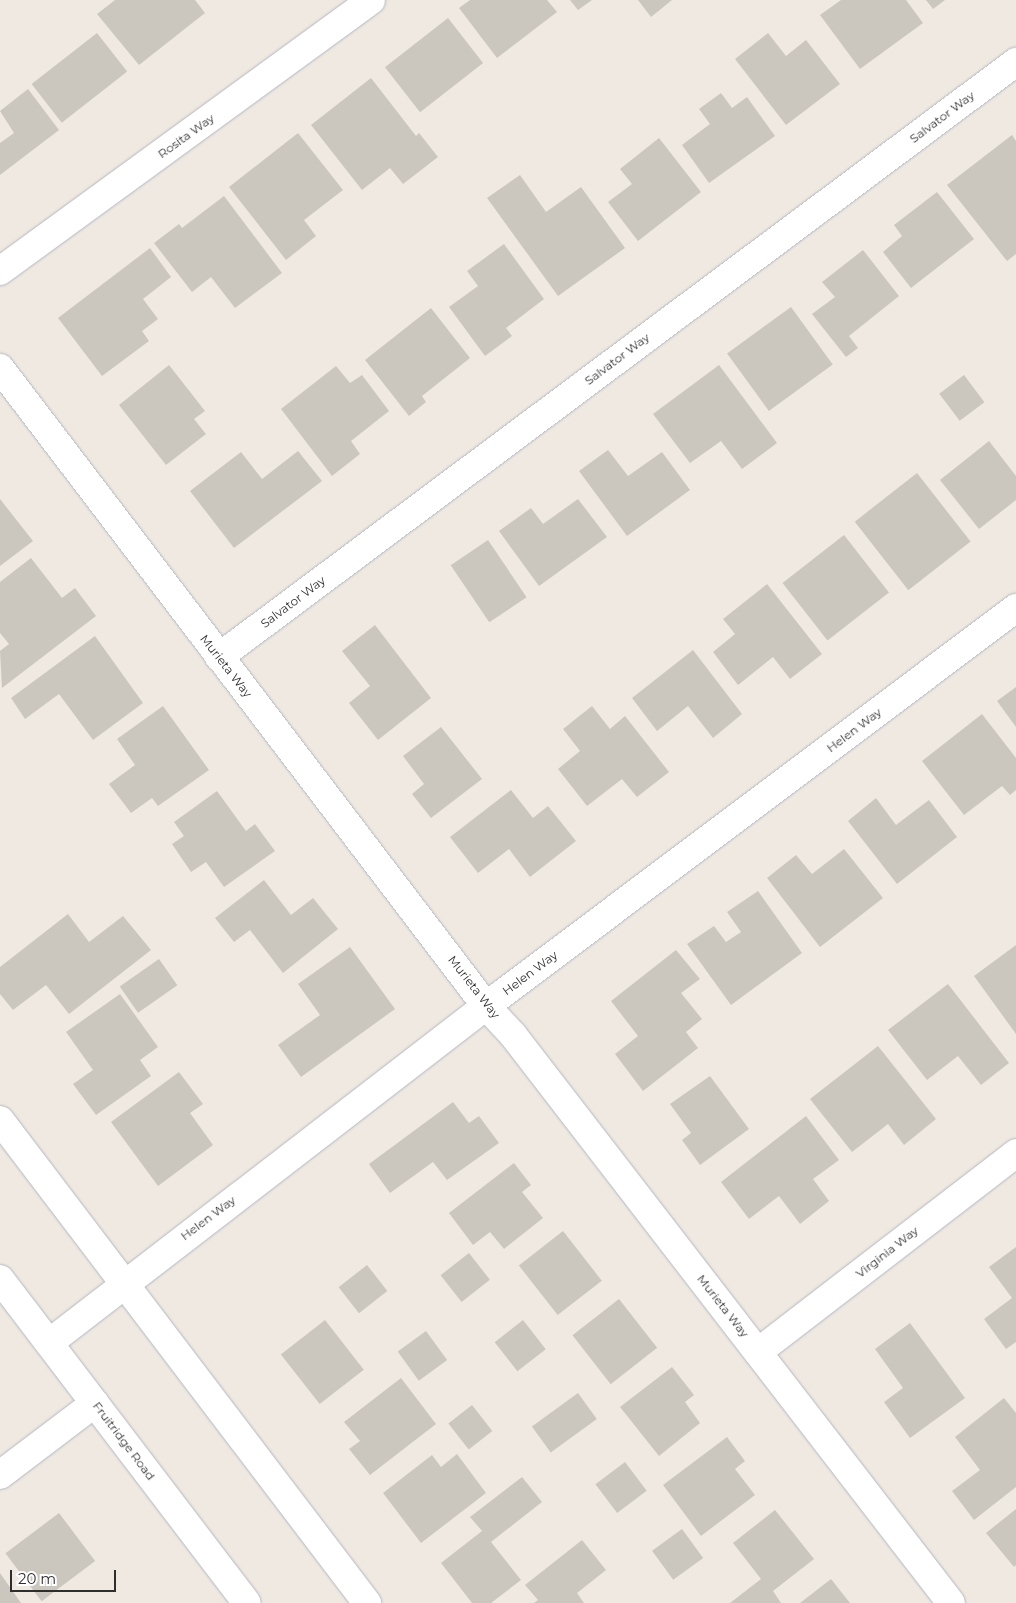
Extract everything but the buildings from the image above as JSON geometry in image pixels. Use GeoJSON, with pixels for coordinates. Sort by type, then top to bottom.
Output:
{"type":"FeatureCollection","features":[{"type":"Feature","properties":{"kind":"street","name":"Rosita Way"},"geometry":{"type":"LineString","coordinates":[[0,271],[371,0]]}},
{"type":"Feature","properties":{"kind":"street","name":"Salvator Way"},"geometry":{"type":"LineString","coordinates":[[219,657],[1016,62]]}},
{"type":"Feature","properties":{"kind":"street","name":"Murieta Way"},"geometry":{"type":"LineString","coordinates":[[0,368],[486,1006],[513,1035],[951,1603]]}},
{"type":"Feature","properties":{"kind":"street","name":"Helen Way"},"geometry":{"type":"LineString","coordinates":[[49,1343],[486,1006],[1016,608]]}},
{"type":"Feature","properties":{"kind":"street"},"geometry":{"type":"LineString","coordinates":[[0,1120],[367,1603]]}},
{"type":"Feature","properties":{"kind":"street","name":"Virginia Way"},"geometry":{"type":"LineString","coordinates":[[758,1352],[1016,1153]]}},
{"type":"Feature","properties":{"kind":"street","name":"Fruitridge Road"},"geometry":{"type":"LineString","coordinates":[[0,1279],[247,1603]]}},
{"type":"Feature","properties":{"kind":"street"},"geometry":{"type":"LineString","coordinates":[[0,1474],[94,1403]]}}]}
